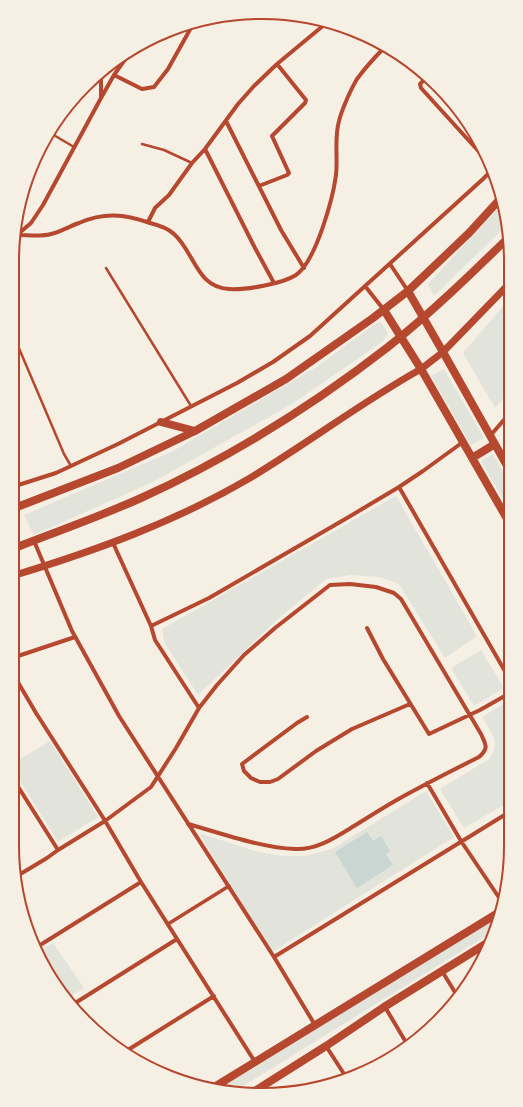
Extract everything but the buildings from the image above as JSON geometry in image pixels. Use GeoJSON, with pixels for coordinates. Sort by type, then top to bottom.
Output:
{"type":"FeatureCollection","features":[{"type":"Feature","properties":{"kind":"main road"},"geometry":{"type":"LineString","coordinates":[[19,505],[118,468],[194,431],[286,378],[384,310],[408,291],[469,233],[497,202]]}},
{"type":"Feature","properties":{"kind":"main road"},"geometry":{"type":"LineString","coordinates":[[19,546],[89,520],[142,497],[194,472],[246,444],[295,414],[343,381],[400,336],[460,284],[503,243]]}},
{"type":"Feature","properties":{"kind":"main road"},"geometry":{"type":"LineString","coordinates":[[408,291],[504,461]]}},
{"type":"Feature","properties":{"kind":"main road"},"geometry":{"type":"LineString","coordinates":[[384,310],[421,369],[504,514]]}},
{"type":"Feature","properties":{"kind":"main road"},"geometry":{"type":"LineString","coordinates":[[161,422],[194,431]]}},
{"type":"Feature","properties":{"kind":"main road"},"geometry":{"type":"LineString","coordinates":[[472,458],[492,440]]}},
{"type":"Feature","properties":{"kind":"main road"},"geometry":{"type":"LineString","coordinates":[[219,1084],[493,916]]}},
{"type":"Feature","properties":{"kind":"main road"},"geometry":{"type":"LineString","coordinates":[[260,1088],[326,1046],[384,1006],[482,946]]}},
{"type":"Feature","properties":{"kind":"street"},"geometry":{"type":"LineString","coordinates":[[148,222],[155,208],[169,195],[192,163],[205,150],[238,104],[277,64],[321,26]]}},
{"type":"Feature","properties":{"kind":"street"},"geometry":{"type":"LineString","coordinates":[[114,75],[142,89],[154,86],[168,69],[190,30]]}},
{"type":"Feature","properties":{"kind":"street"},"geometry":{"type":"LineString","coordinates":[[21,235],[51,234],[87,219],[104,215],[120,215],[148,222],[174,233],[183,244],[204,278],[212,285],[225,289],[248,289],[284,281],[296,275],[304,268],[315,247],[331,203],[336,174],[336,133],[343,109],[357,80],[382,51]]}},
{"type":"Feature","properties":{"kind":"street"},"geometry":{"type":"LineString","coordinates":[[21,232],[31,223],[43,205],[101,98],[122,63]]}},
{"type":"Feature","properties":{"kind":"street"},"geometry":{"type":"LineString","coordinates":[[259,186],[289,173],[272,136],[305,103],[306,100],[277,64]]}},
{"type":"Feature","properties":{"kind":"street"},"geometry":{"type":"LineString","coordinates":[[101,80],[101,98]]}},
{"type":"Feature","properties":{"kind":"street"},"geometry":{"type":"LineString","coordinates":[[423,81],[420,84],[421,88],[476,149]]}},
{"type":"Feature","properties":{"kind":"street"},"geometry":{"type":"LineString","coordinates":[[226,121],[281,230],[304,268]]}},
{"type":"Feature","properties":{"kind":"street"},"geometry":{"type":"LineString","coordinates":[[205,150],[274,283]]}},
{"type":"Feature","properties":{"kind":"street"},"geometry":{"type":"LineString","coordinates":[[19,485],[56,473],[118,444],[237,383],[273,362],[310,336],[488,174]]}},
{"type":"Feature","properties":{"kind":"street"},"geometry":{"type":"LineString","coordinates":[[390,264],[408,291]]}},
{"type":"Feature","properties":{"kind":"street"},"geometry":{"type":"LineString","coordinates":[[365,286],[384,310]]}},
{"type":"Feature","properties":{"kind":"street"},"geometry":{"type":"LineString","coordinates":[[19,574],[113,543],[182,514],[250,478],[421,369],[443,352],[504,289]]}},
{"type":"Feature","properties":{"kind":"street"},"geometry":{"type":"LineString","coordinates":[[492,440],[504,423]]}},
{"type":"Feature","properties":{"kind":"street"},"geometry":{"type":"LineString","coordinates":[[151,626],[210,598],[399,487],[463,442]]}},
{"type":"Feature","properties":{"kind":"street"},"geometry":{"type":"LineString","coordinates":[[399,487],[504,670]]}},
{"type":"Feature","properties":{"kind":"street"},"geometry":{"type":"LineString","coordinates":[[34,540],[75,637],[119,716],[229,886],[315,1025]]}},
{"type":"Feature","properties":{"kind":"street"},"geometry":{"type":"LineString","coordinates":[[113,543],[151,626],[155,640],[199,708]]}},
{"type":"Feature","properties":{"kind":"street"},"geometry":{"type":"LineString","coordinates":[[21,874],[106,821],[151,787],[199,708],[217,685],[244,655],[274,628],[330,585],[350,584],[376,587],[394,593],[402,599],[486,744],[484,753],[395,801],[331,840],[312,848],[296,849],[276,847],[251,842],[188,824]]}},
{"type":"Feature","properties":{"kind":"street"},"geometry":{"type":"LineString","coordinates":[[367,628],[383,659],[428,734],[470,715],[504,696]]}},
{"type":"Feature","properties":{"kind":"street"},"geometry":{"type":"LineString","coordinates":[[19,656],[75,637]]}},
{"type":"Feature","properties":{"kind":"street"},"geometry":{"type":"LineString","coordinates":[[19,684],[36,713],[106,821],[141,882],[255,1062]]}},
{"type":"Feature","properties":{"kind":"street"},"geometry":{"type":"LineString","coordinates":[[307,717],[242,764],[244,771],[250,778],[260,782],[270,782],[278,779],[316,751],[352,729],[410,704]]}},
{"type":"Feature","properties":{"kind":"street"},"geometry":{"type":"LineString","coordinates":[[427,783],[461,841],[498,896]]}},
{"type":"Feature","properties":{"kind":"street"},"geometry":{"type":"LineString","coordinates":[[19,788],[58,850]]}},
{"type":"Feature","properties":{"kind":"street"},"geometry":{"type":"LineString","coordinates":[[274,957],[504,814]]}},
{"type":"Feature","properties":{"kind":"street"},"geometry":{"type":"LineString","coordinates":[[40,945],[141,882]]}},
{"type":"Feature","properties":{"kind":"street"},"geometry":{"type":"LineString","coordinates":[[168,924],[229,886]]}},
{"type":"Feature","properties":{"kind":"street"},"geometry":{"type":"LineString","coordinates":[[77,1002],[177,939]]}},
{"type":"Feature","properties":{"kind":"street"},"geometry":{"type":"LineString","coordinates":[[442,971],[455,992]]}},
{"type":"Feature","properties":{"kind":"street"},"geometry":{"type":"LineString","coordinates":[[130,1049],[214,996]]}},
{"type":"Feature","properties":{"kind":"street"},"geometry":{"type":"LineString","coordinates":[[384,1006],[405,1041]]}},
{"type":"Feature","properties":{"kind":"street"},"geometry":{"type":"LineString","coordinates":[[326,1046],[344,1073]]}},
{"type":"Feature","properties":{"kind":"lane"},"geometry":{"type":"LineString","coordinates":[[54,135],[74,147]]}},
{"type":"Feature","properties":{"kind":"lane"},"geometry":{"type":"LineString","coordinates":[[142,144],[164,150],[192,163]]}},
{"type":"Feature","properties":{"kind":"lane"},"geometry":{"type":"LineString","coordinates":[[106,268],[191,406]]}},
{"type":"Feature","properties":{"kind":"lane"},"geometry":{"type":"LineString","coordinates":[[19,348],[64,454],[71,466]]}},
{"type":"Feature","properties":{"kind":"shaded area"},"geometry":{"type":"Polygon","coordinates":[[[498,208],[502,230],[434,296],[428,284],[498,208]]]}},
{"type":"Feature","properties":{"kind":"shaded area"},"geometry":{"type":"Polygon","coordinates":[[[504,305],[504,398],[495,408],[463,353],[504,305]]]}},
{"type":"Feature","properties":{"kind":"shaded area"},"geometry":{"type":"Polygon","coordinates":[[[379,321],[384,326],[388,334],[382,342],[292,404],[155,481],[34,535],[24,515],[173,451],[315,368],[379,321]]]}},
{"type":"Feature","properties":{"kind":"shaded area"},"geometry":{"type":"Polygon","coordinates":[[[444,369],[484,438],[471,445],[431,376],[444,369]]]}},
{"type":"Feature","properties":{"kind":"shaded area"},"geometry":{"type":"Polygon","coordinates":[[[493,454],[504,473],[504,501],[481,461],[493,454]]]}},
{"type":"Feature","properties":{"kind":"shaded area"},"geometry":{"type":"Polygon","coordinates":[[[396,496],[477,636],[445,658],[399,584],[380,577],[350,575],[326,579],[279,618],[198,695],[164,642],[162,629],[396,496]]]}},
{"type":"Feature","properties":{"kind":"shaded area"},"geometry":{"type":"Polygon","coordinates":[[[481,650],[504,688],[474,706],[451,668],[481,650]]]}},
{"type":"Feature","properties":{"kind":"shaded area"},"geometry":{"type":"Polygon","coordinates":[[[504,704],[504,805],[464,828],[440,789],[489,759],[493,753],[495,748],[494,738],[492,732],[482,717],[504,704]]]}},
{"type":"Feature","properties":{"kind":"shaded area"},"geometry":{"type":"Polygon","coordinates":[[[50,741],[98,817],[58,842],[19,779],[19,760],[50,741]]]}},
{"type":"Feature","properties":{"kind":"shaded area"},"geometry":{"type":"Polygon","coordinates":[[[426,791],[454,837],[272,952],[199,833],[255,851],[282,856],[304,856],[332,849],[426,791]]]}},
{"type":"Feature","properties":{"kind":"shaded area"},"geometry":{"type":"Polygon","coordinates":[[[367,832],[373,841],[381,836],[390,851],[386,854],[393,865],[357,888],[335,852],[367,832]]]}},
{"type":"Feature","properties":{"kind":"shaded area"},"geometry":{"type":"Polygon","coordinates":[[[492,920],[487,935],[242,1087],[226,1085],[492,920]]]}},
{"type":"Feature","properties":{"kind":"shaded area"},"geometry":{"type":"Polygon","coordinates":[[[53,943],[84,988],[71,996],[51,967],[42,949],[53,943]]]}}]}
